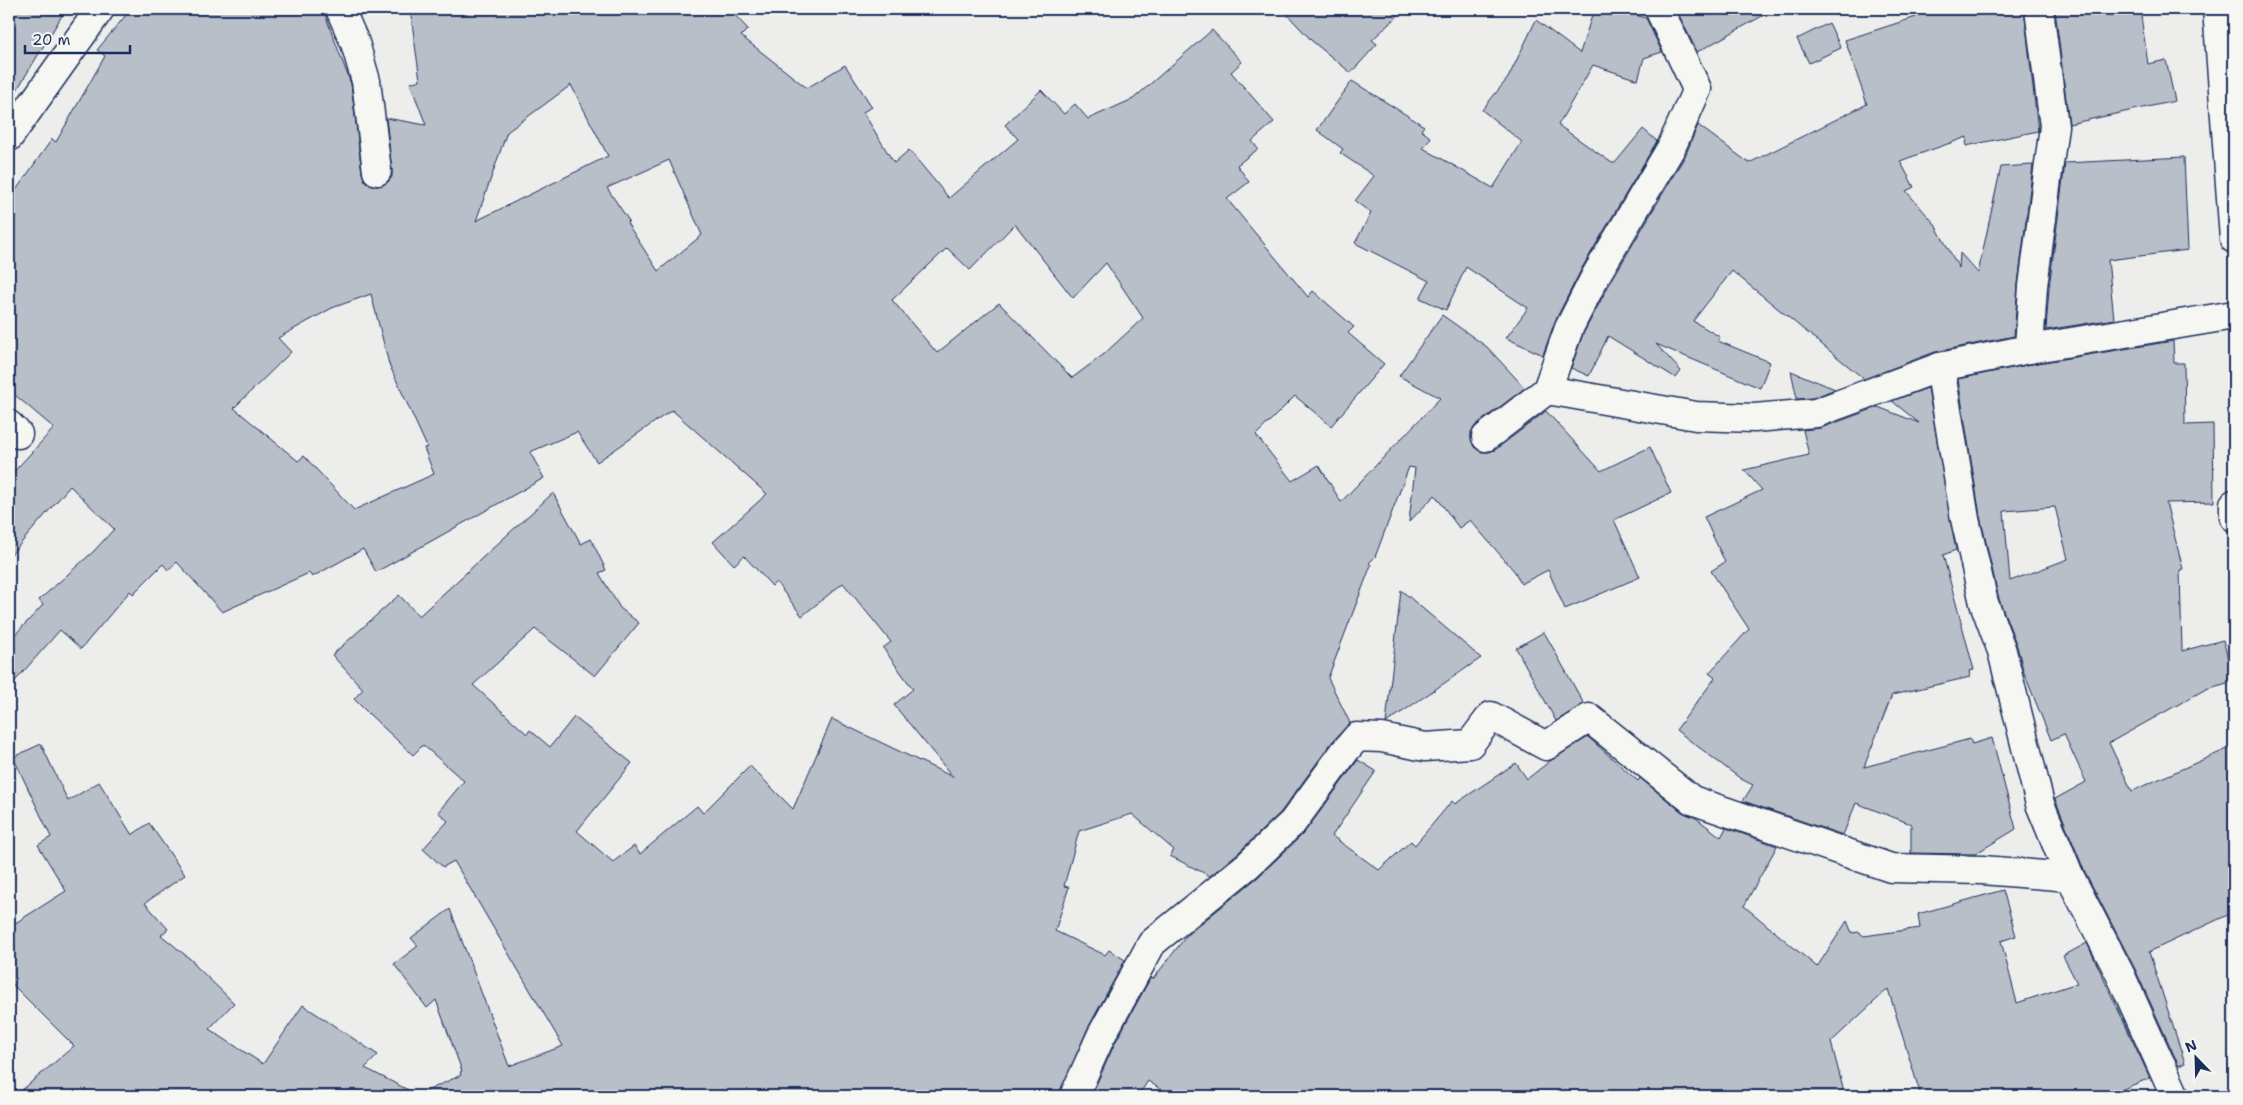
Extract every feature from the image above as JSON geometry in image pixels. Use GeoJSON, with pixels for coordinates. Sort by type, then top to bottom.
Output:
{"type":"FeatureCollection","features":[{"type":"Feature","properties":{"kind":"street"},"geometry":{"type":"LineString","coordinates":[[9,137],[100,9]]}},
{"type":"Feature","properties":{"kind":"street"},"geometry":{"type":"LineString","coordinates":[[340,9],[354,43],[366,81],[377,172]]}},
{"type":"Feature","properties":{"kind":"street"},"geometry":{"type":"LineString","coordinates":[[1486,437],[1547,390],[1569,328],[1596,275],[1671,148],[1697,89],[1694,77],[1659,9]]}},
{"type":"Feature","properties":{"kind":"street"},"geometry":{"type":"LineString","coordinates":[[2029,349],[2034,286],[2054,126],[2039,9]]}},
{"type":"Feature","properties":{"kind":"street"},"geometry":{"type":"LineString","coordinates":[[2217,9],[2234,239]]}},
{"type":"Feature","properties":{"kind":"street"},"geometry":{"type":"LineString","coordinates":[[1547,390],[1696,416],[1754,418],[1816,413],[1940,367],[2029,349],[2234,315]]}},
{"type":"Feature","properties":{"kind":"street"},"geometry":{"type":"LineString","coordinates":[[1940,367],[1966,519],[1984,603],[2002,651],[2040,804],[2070,878],[2121,976],[2175,1096]]}},
{"type":"Feature","properties":{"kind":"street"},"geometry":{"type":"LineString","coordinates":[[2234,504],[2234,517]]}},
{"type":"Feature","properties":{"kind":"street"},"geometry":{"type":"LineString","coordinates":[[1074,1096],[1101,1036],[1152,943],[1248,865],[1293,822],[1344,751],[1357,737],[1382,738],[1425,748],[1470,744],[1491,716],[1546,746],[1589,718],[1692,800],[1890,868],[1982,870],[2070,878]]}},
{"type":"Feature","properties":{"kind":"building"},"geometry":{"type":"Polygon","coordinates":[[[9,9],[66,9],[9,103],[9,9]]]}},
{"type":"Feature","properties":{"kind":"building"},"geometry":{"type":"Polygon","coordinates":[[[131,9],[323,9],[351,84],[362,173],[365,181],[371,186],[378,186],[387,183],[392,177],[386,118],[426,125],[410,83],[420,80],[410,9],[729,9],[748,29],[741,36],[807,88],[845,65],[872,107],[863,112],[894,163],[909,150],[949,198],[1018,139],[1005,125],[1041,90],[1064,114],[1075,104],[1088,119],[1133,99],[1212,30],[1242,62],[1231,72],[1274,122],[1252,141],[1258,149],[1237,165],[1249,182],[1227,199],[1308,297],[1313,291],[1354,327],[1348,333],[1384,364],[1331,426],[1295,396],[1256,435],[1292,481],[1319,465],[1341,502],[1440,398],[1399,376],[1442,315],[1487,347],[1525,388],[1476,425],[1471,432],[1474,447],[1481,452],[1495,450],[1546,411],[1601,471],[1650,447],[1671,493],[1614,520],[1640,577],[1565,609],[1548,570],[1521,584],[1515,572],[1470,520],[1459,528],[1435,495],[1409,522],[1415,468],[1409,467],[1375,557],[1369,563],[1371,565],[1328,678],[1350,723],[1332,742],[1281,812],[1238,853],[1210,876],[1170,856],[1174,850],[1132,814],[1079,831],[1064,886],[1069,887],[1055,931],[1105,955],[1109,950],[1125,960],[1087,1030],[1059,1096],[15,1096],[74,1046],[9,981],[9,927],[66,891],[38,845],[51,837],[13,757],[41,744],[68,801],[99,782],[132,835],[149,823],[185,875],[145,903],[168,929],[161,935],[195,963],[234,1003],[209,1029],[263,1064],[303,1005],[378,1055],[365,1068],[418,1095],[461,1075],[460,1072],[462,1071],[436,1000],[427,1008],[394,964],[418,946],[411,938],[450,909],[509,1066],[563,1046],[454,861],[443,867],[423,849],[448,821],[438,812],[464,781],[423,745],[413,755],[368,713],[354,699],[363,689],[332,655],[399,595],[419,616],[553,493],[581,544],[591,539],[606,570],[599,573],[620,608],[639,623],[595,676],[535,629],[473,685],[527,734],[530,730],[550,747],[574,717],[632,763],[577,831],[613,862],[634,846],[640,854],[697,806],[703,813],[750,766],[793,809],[832,719],[953,777],[894,705],[913,689],[883,648],[891,642],[843,583],[802,616],[776,582],[772,586],[744,556],[734,565],[713,542],[767,494],[672,410],[597,462],[577,432],[530,452],[544,478],[376,572],[363,549],[312,577],[309,573],[222,612],[177,562],[168,570],[163,564],[133,594],[130,591],[81,649],[60,630],[9,688],[9,641],[43,605],[39,600],[94,551],[114,529],[70,486],[9,557],[9,477],[54,428],[9,390],[9,200],[52,139],[56,142],[105,56],[97,50],[131,9]],[[571,85],[507,132],[476,221],[608,156],[571,85]],[[669,160],[607,188],[658,271],[702,235],[669,160]],[[1015,224],[970,270],[947,248],[892,300],[937,353],[999,303],[1072,378],[1103,355],[1143,318],[1106,263],[1073,298],[1015,224]],[[371,294],[332,308],[278,338],[291,352],[234,408],[298,461],[304,456],[354,510],[434,474],[424,448],[427,447],[389,364],[371,294]]]}},
{"type":"Feature","properties":{"kind":"building"},"geometry":{"type":"Polygon","coordinates":[[[1282,9],[1405,9],[1372,40],[1377,44],[1351,73],[1312,41],[1282,9]]]}},
{"type":"Feature","properties":{"kind":"building"},"geometry":{"type":"Polygon","coordinates":[[[1594,9],[1614,9],[1646,18],[1662,52],[1644,58],[1638,80],[1593,65],[1558,125],[1612,163],[1615,163],[1643,129],[1657,141],[1582,268],[1555,321],[1543,355],[1506,338],[1528,308],[1466,267],[1446,310],[1420,298],[1429,281],[1355,243],[1371,213],[1355,201],[1374,176],[1340,153],[1343,149],[1317,130],[1352,81],[1424,126],[1421,130],[1431,138],[1423,148],[1493,188],[1522,142],[1482,110],[1508,78],[1536,20],[1580,53],[1594,9]]]}},
{"type":"Feature","properties":{"kind":"building"},"geometry":{"type":"Polygon","coordinates":[[[1676,9],[1775,9],[1697,52],[1676,9]]]}},
{"type":"Feature","properties":{"kind":"building"},"geometry":{"type":"Polygon","coordinates":[[[1911,9],[2024,9],[2038,131],[1966,146],[1967,137],[1900,161],[1914,187],[1906,191],[1934,223],[1959,268],[1960,253],[1978,273],[2001,167],[2033,165],[2018,284],[2014,336],[1935,352],[1864,379],[1732,271],[1693,321],[1720,337],[1718,341],[1770,362],[1760,388],[1656,344],[1681,371],[1676,378],[1608,336],[1589,376],[1571,368],[1583,334],[1610,283],[1685,156],[1698,125],[1749,163],[1867,104],[1845,40],[1916,17],[1911,9]]]}},
{"type":"Feature","properties":{"kind":"building"},"geometry":{"type":"Polygon","coordinates":[[[2055,9],[2140,9],[2148,64],[2166,60],[2175,101],[2069,124],[2055,9]]]}},
{"type":"Feature","properties":{"kind":"building"},"geometry":{"type":"Polygon","coordinates":[[[1829,23],[1841,48],[1809,63],[1797,39],[1829,23]]]}},
{"type":"Feature","properties":{"kind":"building"},"geometry":{"type":"Polygon","coordinates":[[[2184,157],[2188,250],[2108,260],[2114,319],[2046,330],[2049,288],[2065,163],[2184,157]]]}},
{"type":"Feature","properties":{"kind":"building"},"geometry":{"type":"Polygon","coordinates":[[[2173,341],[2174,363],[2184,363],[2185,425],[2213,424],[2214,502],[2166,503],[2183,569],[2180,570],[2182,651],[2223,640],[2234,681],[2206,689],[2109,743],[2132,791],[2234,746],[2234,912],[2149,952],[2185,1063],[2179,1066],[2135,969],[2084,870],[2055,799],[2086,782],[2064,734],[2051,740],[2024,673],[2017,646],[1999,599],[1980,516],[1958,379],[2032,364],[2173,341]],[[2055,507],[2004,511],[2010,581],[2068,559],[2055,507]]]}},
{"type":"Feature","properties":{"kind":"building"},"geometry":{"type":"Polygon","coordinates":[[[1791,371],[1835,389],[1813,398],[1797,399],[1791,371]]]}},
{"type":"Feature","properties":{"kind":"building"},"geometry":{"type":"Polygon","coordinates":[[[1928,388],[1956,550],[1943,555],[1974,670],[1969,671],[1970,677],[1892,695],[1864,767],[1970,739],[1972,744],[1992,738],[2016,829],[1975,854],[1911,853],[1911,824],[1856,803],[1843,835],[1743,801],[1753,785],[1741,779],[1676,730],[1715,678],[1709,673],[1749,629],[1711,571],[1725,562],[1704,517],[1762,490],[1744,470],[1809,455],[1803,430],[1821,428],[1878,407],[1919,423],[1892,401],[1928,388]]]}},
{"type":"Feature","properties":{"kind":"building"},"geometry":{"type":"Polygon","coordinates":[[[1401,590],[1481,658],[1386,723],[1401,590]]]}},
{"type":"Feature","properties":{"kind":"building"},"geometry":{"type":"Polygon","coordinates":[[[1544,632],[1584,704],[1556,721],[1516,648],[1544,632]]]}},
{"type":"Feature","properties":{"kind":"building"},"geometry":{"type":"Polygon","coordinates":[[[1588,737],[1638,781],[1640,778],[1682,812],[1696,818],[1721,837],[1726,828],[1777,846],[1744,906],[1817,967],[1847,921],[1852,933],[1858,932],[1864,936],[1920,928],[1918,914],[2003,890],[2016,936],[2001,941],[2017,1003],[2077,983],[2063,956],[2087,943],[2150,1078],[2123,1089],[2126,1096],[1921,1096],[1888,989],[1831,1042],[1845,1096],[1171,1096],[1148,1081],[1138,1096],[1091,1096],[1115,1043],[1151,977],[1153,979],[1188,934],[1258,877],[1304,833],[1358,760],[1376,771],[1332,836],[1379,870],[1411,841],[1415,845],[1452,801],[1455,804],[1516,763],[1527,779],[1550,761],[1588,737]]]}}]}
